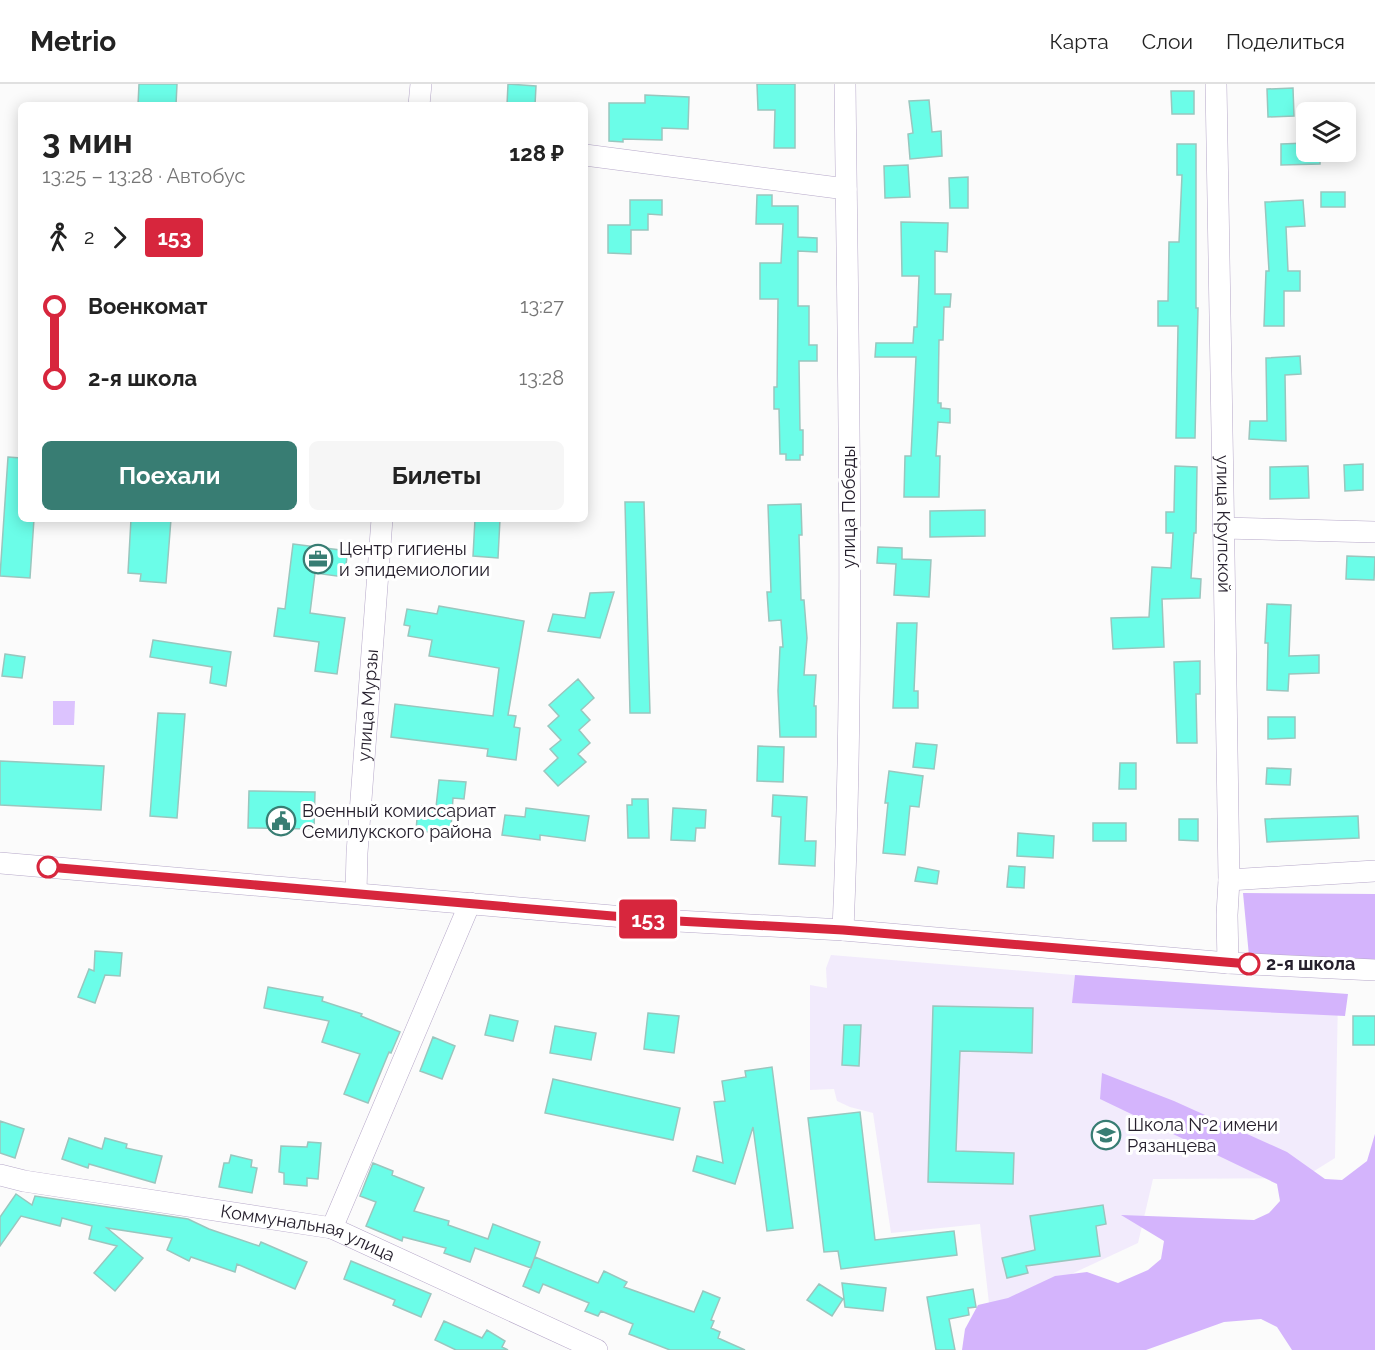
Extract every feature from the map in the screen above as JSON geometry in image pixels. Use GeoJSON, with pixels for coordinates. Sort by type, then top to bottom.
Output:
{"type":"FeatureCollection","features":[{"type":"Feature","properties":{"kind":"street"},"geometry":{"type":"LineString","coordinates":[[419,102],[422,84]]}},
{"type":"Feature","properties":{"kind":"street","name":"улица Победы"},"geometry":{"type":"LineString","coordinates":[[843,930],[849,655],[845,84]]}},
{"type":"Feature","properties":{"kind":"street","name":"улица Крупской"},"geometry":{"type":"LineString","coordinates":[[1216,84],[1221,294],[1229,880],[1228,963]]}},
{"type":"Feature","properties":{"kind":"street"},"geometry":{"type":"LineString","coordinates":[[588,155],[846,189]]}},
{"type":"Feature","properties":{"kind":"street","name":"улица Мурзы"},"geometry":{"type":"LineString","coordinates":[[356,893],[382,522]]}},
{"type":"Feature","properties":{"kind":"street"},"geometry":{"type":"LineString","coordinates":[[1223,528],[1375,532]]}},
{"type":"Feature","properties":{"kind":"street"},"geometry":{"type":"LineString","coordinates":[[0,863],[659,920],[843,930],[1228,963],[1375,970]]}},
{"type":"Feature","properties":{"kind":"street"},"geometry":{"type":"LineString","coordinates":[[1229,880],[1375,871]]}},
{"type":"Feature","properties":{"kind":"street"},"geometry":{"type":"LineString","coordinates":[[332,1228],[470,903]]}},
{"type":"Feature","properties":{"kind":"street","name":"Коммунальная улица"},"geometry":{"type":"LineString","coordinates":[[0,1175],[24,1181],[332,1228],[597,1350]]}},
{"type":"Feature","properties":{"kind":"shaded area"},"geometry":{"type":"Polygon","coordinates":[[[53,701],[75,701],[74,725],[53,725],[53,701]]]}},
{"type":"Feature","properties":{"kind":"shaded area"},"geometry":{"type":"Polygon","coordinates":[[[1243,893],[1375,894],[1375,960],[1249,956],[1243,893]]]}},
{"type":"Feature","properties":{"kind":"shaded area","name":"Школа №2 имени Рязанцева"},"geometry":{"type":"Polygon","coordinates":[[[831,955],[1338,997],[1335,1158],[1303,1178],[1153,1179],[1138,1243],[990,1312],[980,1224],[891,1233],[873,1113],[837,1101],[834,1089],[810,1090],[810,985],[827,988],[826,968],[831,955]]]}},
{"type":"Feature","properties":{"kind":"shaded area"},"geometry":{"type":"Polygon","coordinates":[[[1075,975],[1348,994],[1345,1016],[1072,1003],[1075,975]]]}},
{"type":"Feature","properties":{"kind":"shaded area"},"geometry":{"type":"Polygon","coordinates":[[[1102,1073],[1174,1101],[1287,1152],[1325,1179],[1342,1180],[1367,1161],[1375,1134],[1375,1350],[1292,1350],[1277,1327],[1261,1319],[1224,1322],[1146,1350],[962,1350],[965,1329],[978,1305],[1008,1298],[1055,1276],[1087,1272],[1118,1283],[1148,1270],[1161,1259],[1164,1241],[1121,1215],[1254,1220],[1269,1213],[1280,1201],[1277,1184],[1100,1099],[1102,1073]]]}},
{"type":"Feature","properties":{"kind":"building"},"geometry":{"type":"Polygon","coordinates":[[[139,84],[177,84],[176,102],[138,102],[139,84]]]}},
{"type":"Feature","properties":{"kind":"building"},"geometry":{"type":"Polygon","coordinates":[[[508,84],[536,86],[535,102],[507,102],[508,84]]]}},
{"type":"Feature","properties":{"kind":"building"},"geometry":{"type":"Polygon","coordinates":[[[757,84],[795,84],[795,148],[774,148],[775,110],[758,110],[757,84]]]}},
{"type":"Feature","properties":{"kind":"building"},"geometry":{"type":"Polygon","coordinates":[[[1293,88],[1294,116],[1268,117],[1267,89],[1293,88]]]}},
{"type":"Feature","properties":{"kind":"building"},"geometry":{"type":"Polygon","coordinates":[[[1171,91],[1194,91],[1194,114],[1172,114],[1171,91]]]}},
{"type":"Feature","properties":{"kind":"building"},"geometry":{"type":"Polygon","coordinates":[[[645,95],[689,97],[688,129],[662,128],[662,140],[609,141],[609,103],[645,103],[645,95]]]}},
{"type":"Feature","properties":{"kind":"building"},"geometry":{"type":"Polygon","coordinates":[[[929,100],[932,132],[941,131],[942,156],[910,159],[908,134],[913,133],[909,101],[929,100]]]}},
{"type":"Feature","properties":{"kind":"building"},"geometry":{"type":"Polygon","coordinates":[[[1296,143],[1296,162],[1320,162],[1320,164],[1281,165],[1281,144],[1296,143]]]}},
{"type":"Feature","properties":{"kind":"building"},"geometry":{"type":"Polygon","coordinates":[[[1177,144],[1196,144],[1196,308],[1198,308],[1195,438],[1176,438],[1178,326],[1158,326],[1158,301],[1168,301],[1169,242],[1179,242],[1182,175],[1177,175],[1177,144]]]}},
{"type":"Feature","properties":{"kind":"building"},"geometry":{"type":"Polygon","coordinates":[[[908,165],[910,197],[885,198],[884,166],[908,165]]]}},
{"type":"Feature","properties":{"kind":"building"},"geometry":{"type":"Polygon","coordinates":[[[968,177],[968,208],[950,208],[949,178],[968,177]]]}},
{"type":"Feature","properties":{"kind":"building"},"geometry":{"type":"Polygon","coordinates":[[[1321,192],[1345,192],[1345,207],[1321,207],[1321,192]]]}},
{"type":"Feature","properties":{"kind":"building"},"geometry":{"type":"Polygon","coordinates":[[[757,195],[772,195],[772,206],[798,206],[798,237],[817,238],[817,252],[798,251],[798,306],[809,306],[809,345],[817,345],[817,361],[799,361],[800,430],[803,430],[803,455],[800,455],[800,460],[786,460],[786,454],[780,454],[779,409],[774,409],[774,387],[777,387],[778,299],[760,299],[760,263],[781,263],[783,224],[756,224],[757,195]]]}},
{"type":"Feature","properties":{"kind":"building"},"geometry":{"type":"Polygon","coordinates":[[[630,200],[662,200],[662,215],[648,214],[648,230],[631,230],[631,254],[608,253],[608,225],[630,225],[630,200]]]}},
{"type":"Feature","properties":{"kind":"building"},"geometry":{"type":"Polygon","coordinates":[[[1303,200],[1305,226],[1286,227],[1288,271],[1300,271],[1300,291],[1284,291],[1284,326],[1264,326],[1266,271],[1269,271],[1265,202],[1303,200]]]}},
{"type":"Feature","properties":{"kind":"building"},"geometry":{"type":"Polygon","coordinates":[[[901,222],[948,223],[947,252],[935,251],[935,294],[951,294],[950,307],[944,307],[943,340],[939,340],[938,403],[941,403],[941,408],[950,409],[950,423],[938,422],[936,456],[940,456],[939,497],[904,497],[905,456],[911,456],[916,357],[875,357],[876,343],[913,343],[914,327],[917,327],[919,276],[902,276],[901,222]]]}},
{"type":"Feature","properties":{"kind":"building"},"geometry":{"type":"Polygon","coordinates":[[[1300,356],[1301,374],[1285,375],[1286,441],[1249,439],[1250,421],[1267,421],[1266,358],[1300,356]]]}},
{"type":"Feature","properties":{"kind":"building"},"geometry":{"type":"Polygon","coordinates":[[[8,457],[18,458],[18,522],[34,522],[30,578],[0,576],[8,457]]]}},
{"type":"Feature","properties":{"kind":"building"},"geometry":{"type":"Polygon","coordinates":[[[1363,464],[1363,490],[1345,491],[1344,465],[1363,464]]]}},
{"type":"Feature","properties":{"kind":"building"},"geometry":{"type":"Polygon","coordinates":[[[1175,466],[1197,467],[1196,533],[1194,533],[1191,578],[1201,579],[1200,598],[1162,599],[1164,647],[1113,649],[1111,618],[1149,617],[1152,567],[1171,568],[1173,533],[1166,533],[1166,512],[1174,512],[1175,466]]]}},
{"type":"Feature","properties":{"kind":"building"},"geometry":{"type":"Polygon","coordinates":[[[1308,466],[1309,498],[1270,499],[1270,467],[1308,466]]]}},
{"type":"Feature","properties":{"kind":"building"},"geometry":{"type":"Polygon","coordinates":[[[625,502],[644,502],[650,713],[630,713],[625,502]]]}},
{"type":"Feature","properties":{"kind":"building"},"geometry":{"type":"Polygon","coordinates":[[[801,504],[802,535],[799,535],[801,600],[804,600],[807,638],[804,675],[816,675],[814,706],[816,706],[816,737],[780,737],[778,691],[780,647],[783,647],[781,620],[769,621],[767,592],[771,592],[768,505],[801,504]]]}},
{"type":"Feature","properties":{"kind":"building"},"geometry":{"type":"Polygon","coordinates":[[[985,510],[985,536],[930,537],[930,511],[985,510]]]}},
{"type":"Feature","properties":{"kind":"building"},"geometry":{"type":"Polygon","coordinates":[[[131,522],[171,522],[166,583],[140,581],[141,574],[128,573],[131,522]]]}},
{"type":"Feature","properties":{"kind":"building"},"geometry":{"type":"Polygon","coordinates":[[[475,522],[500,522],[498,558],[473,556],[475,522]]]}},
{"type":"Feature","properties":{"kind":"building"},"geometry":{"type":"Polygon","coordinates":[[[293,544],[348,551],[344,577],[315,573],[310,613],[345,618],[337,674],[315,671],[319,642],[274,636],[278,608],[285,609],[293,544]]]}},
{"type":"Feature","properties":{"kind":"building"},"geometry":{"type":"Polygon","coordinates":[[[878,547],[902,548],[902,559],[931,560],[929,597],[894,595],[896,564],[877,563],[878,547]]]}},
{"type":"Feature","properties":{"kind":"building"},"geometry":{"type":"Polygon","coordinates":[[[1347,556],[1375,557],[1374,580],[1346,579],[1347,556]]]}},
{"type":"Feature","properties":{"kind":"building"},"geometry":{"type":"Polygon","coordinates":[[[614,592],[600,638],[548,631],[553,614],[585,618],[590,593],[614,592]]]}},
{"type":"Feature","properties":{"kind":"building"},"geometry":{"type":"Polygon","coordinates":[[[1267,604],[1291,605],[1289,656],[1319,655],[1319,673],[1289,674],[1288,691],[1267,690],[1268,643],[1265,643],[1267,604]]]}},
{"type":"Feature","properties":{"kind":"building"},"geometry":{"type":"Polygon","coordinates":[[[439,606],[524,621],[508,715],[516,716],[514,727],[520,728],[516,760],[487,756],[488,749],[391,737],[395,704],[493,716],[499,668],[429,656],[432,640],[408,636],[410,626],[404,625],[407,609],[437,614],[439,606]]]}},
{"type":"Feature","properties":{"kind":"building"},"geometry":{"type":"Polygon","coordinates":[[[897,623],[917,623],[914,691],[918,691],[918,708],[893,708],[897,623]]]}},
{"type":"Feature","properties":{"kind":"building"},"geometry":{"type":"Polygon","coordinates":[[[153,640],[231,652],[226,686],[210,683],[212,667],[150,657],[153,640]]]}},
{"type":"Feature","properties":{"kind":"building"},"geometry":{"type":"Polygon","coordinates":[[[5,654],[25,657],[22,678],[2,676],[5,654]]]}},
{"type":"Feature","properties":{"kind":"building"},"geometry":{"type":"Polygon","coordinates":[[[1200,661],[1200,694],[1196,694],[1197,743],[1177,743],[1174,662],[1200,661]]]}},
{"type":"Feature","properties":{"kind":"building"},"geometry":{"type":"Polygon","coordinates":[[[578,679],[594,698],[581,710],[590,720],[579,730],[590,743],[578,754],[586,762],[558,786],[544,771],[558,758],[550,749],[561,740],[548,726],[559,716],[549,705],[578,679]]]}},
{"type":"Feature","properties":{"kind":"building"},"geometry":{"type":"Polygon","coordinates":[[[158,713],[185,714],[177,818],[150,816],[158,713]]]}},
{"type":"Feature","properties":{"kind":"building"},"geometry":{"type":"Polygon","coordinates":[[[1268,717],[1295,717],[1295,738],[1268,739],[1268,717]]]}},
{"type":"Feature","properties":{"kind":"building"},"geometry":{"type":"Polygon","coordinates":[[[916,743],[937,745],[934,769],[913,767],[916,743]]]}},
{"type":"Feature","properties":{"kind":"building"},"geometry":{"type":"Polygon","coordinates":[[[758,746],[784,747],[783,782],[757,781],[758,746]]]}},
{"type":"Feature","properties":{"kind":"building"},"geometry":{"type":"Polygon","coordinates":[[[0,761],[104,766],[101,810],[0,805],[0,761]]]}},
{"type":"Feature","properties":{"kind":"building"},"geometry":{"type":"Polygon","coordinates":[[[1120,763],[1136,763],[1136,789],[1119,789],[1120,763]]]}},
{"type":"Feature","properties":{"kind":"building"},"geometry":{"type":"Polygon","coordinates":[[[1267,768],[1291,769],[1290,785],[1266,784],[1267,768]]]}},
{"type":"Feature","properties":{"kind":"building"},"geometry":{"type":"Polygon","coordinates":[[[889,771],[923,776],[919,807],[910,806],[905,855],[883,853],[889,771]]]}},
{"type":"Feature","properties":{"kind":"building"},"geometry":{"type":"Polygon","coordinates":[[[439,780],[466,782],[464,799],[453,798],[451,828],[444,827],[444,833],[416,831],[418,806],[436,807],[439,780]]]}},
{"type":"Feature","properties":{"kind":"building"},"geometry":{"type":"Polygon","coordinates":[[[249,791],[315,792],[314,829],[248,828],[249,791]]]}},
{"type":"Feature","properties":{"kind":"building"},"geometry":{"type":"Polygon","coordinates":[[[773,795],[807,797],[805,841],[816,841],[815,866],[779,864],[781,817],[772,816],[773,795]]]}},
{"type":"Feature","properties":{"kind":"building"},"geometry":{"type":"Polygon","coordinates":[[[632,799],[648,799],[649,838],[628,838],[627,805],[632,805],[632,799]]]}},
{"type":"Feature","properties":{"kind":"building"},"geometry":{"type":"Polygon","coordinates":[[[526,808],[589,816],[585,841],[540,835],[540,840],[502,835],[505,815],[525,817],[526,808]]]}},
{"type":"Feature","properties":{"kind":"building"},"geometry":{"type":"Polygon","coordinates":[[[673,808],[706,810],[705,828],[696,828],[695,841],[671,840],[673,808]]]}},
{"type":"Feature","properties":{"kind":"building"},"geometry":{"type":"Polygon","coordinates":[[[1358,816],[1359,838],[1267,842],[1265,819],[1358,816]]]}},
{"type":"Feature","properties":{"kind":"building"},"geometry":{"type":"Polygon","coordinates":[[[1179,819],[1198,819],[1198,841],[1179,840],[1179,819]]]}},
{"type":"Feature","properties":{"kind":"building"},"geometry":{"type":"Polygon","coordinates":[[[1093,823],[1126,823],[1126,841],[1093,841],[1093,823]]]}},
{"type":"Feature","properties":{"kind":"building"},"geometry":{"type":"Polygon","coordinates":[[[1018,833],[1054,836],[1053,858],[1017,856],[1018,833]]]}},
{"type":"Feature","properties":{"kind":"building"},"geometry":{"type":"Polygon","coordinates":[[[1009,866],[1025,867],[1024,888],[1007,887],[1009,866]]]}},
{"type":"Feature","properties":{"kind":"building"},"geometry":{"type":"Polygon","coordinates":[[[918,867],[939,871],[937,884],[915,881],[918,867]]]}},
{"type":"Feature","properties":{"kind":"building"},"geometry":{"type":"Polygon","coordinates":[[[95,951],[122,953],[120,976],[105,975],[95,1003],[78,997],[89,969],[94,971],[95,951]]]}},
{"type":"Feature","properties":{"kind":"building"},"geometry":{"type":"Polygon","coordinates":[[[268,987],[323,997],[322,1001],[362,1014],[361,1016],[400,1032],[391,1053],[389,1052],[368,1103],[344,1094],[360,1054],[322,1042],[329,1021],[264,1008],[268,987]]]}},
{"type":"Feature","properties":{"kind":"building"},"geometry":{"type":"Polygon","coordinates":[[[933,1006],[1033,1008],[1032,1053],[960,1051],[956,1151],[1014,1153],[1013,1184],[928,1182],[933,1006]]]}},
{"type":"Feature","properties":{"kind":"building"},"geometry":{"type":"Polygon","coordinates":[[[648,1013],[679,1016],[674,1053],[644,1049],[648,1013]]]}},
{"type":"Feature","properties":{"kind":"building"},"geometry":{"type":"Polygon","coordinates":[[[490,1015],[518,1021],[513,1041],[485,1035],[490,1015]]]}},
{"type":"Feature","properties":{"kind":"building"},"geometry":{"type":"Polygon","coordinates":[[[1353,1016],[1375,1016],[1375,1045],[1353,1045],[1353,1016]]]}},
{"type":"Feature","properties":{"kind":"building"},"geometry":{"type":"Polygon","coordinates":[[[844,1025],[861,1025],[859,1066],[842,1065],[844,1025]]]}},
{"type":"Feature","properties":{"kind":"building"},"geometry":{"type":"Polygon","coordinates":[[[555,1026],[596,1033],[591,1060],[550,1053],[555,1026]]]}},
{"type":"Feature","properties":{"kind":"building"},"geometry":{"type":"Polygon","coordinates":[[[433,1037],[455,1046],[442,1079],[420,1071],[433,1037]]]}},
{"type":"Feature","properties":{"kind":"building"},"geometry":{"type":"Polygon","coordinates":[[[772,1067],[793,1228],[767,1231],[753,1127],[735,1184],[693,1171],[697,1156],[723,1163],[714,1102],[725,1101],[722,1081],[746,1077],[745,1071],[772,1067]]]}},
{"type":"Feature","properties":{"kind":"building"},"geometry":{"type":"Polygon","coordinates":[[[553,1079],[680,1108],[673,1140],[545,1113],[553,1079]]]}},
{"type":"Feature","properties":{"kind":"building"},"geometry":{"type":"Polygon","coordinates":[[[860,1112],[875,1240],[954,1231],[957,1255],[841,1269],[838,1251],[824,1252],[808,1118],[860,1112]]]}},
{"type":"Feature","properties":{"kind":"building"},"geometry":{"type":"Polygon","coordinates":[[[0,1121],[24,1129],[15,1158],[0,1153],[0,1121]]]}},
{"type":"Feature","properties":{"kind":"building"},"geometry":{"type":"Polygon","coordinates":[[[69,1138],[102,1149],[105,1138],[127,1144],[126,1148],[162,1156],[155,1183],[89,1164],[88,1168],[62,1159],[69,1138]]]}},
{"type":"Feature","properties":{"kind":"building"},"geometry":{"type":"Polygon","coordinates":[[[308,1142],[321,1143],[318,1179],[307,1178],[307,1186],[284,1184],[284,1173],[279,1172],[281,1146],[307,1147],[308,1142]]]}},
{"type":"Feature","properties":{"kind":"building"},"geometry":{"type":"Polygon","coordinates":[[[231,1155],[252,1160],[251,1167],[257,1168],[252,1193],[219,1187],[224,1163],[229,1163],[231,1155]]]}},
{"type":"Feature","properties":{"kind":"building"},"geometry":{"type":"Polygon","coordinates":[[[373,1163],[393,1171],[392,1175],[424,1188],[414,1211],[449,1221],[448,1225],[488,1239],[493,1224],[540,1242],[531,1268],[475,1248],[470,1262],[444,1253],[446,1248],[403,1237],[402,1241],[366,1226],[376,1202],[360,1196],[373,1163]]]}},
{"type":"Feature","properties":{"kind":"building"},"geometry":{"type":"Polygon","coordinates":[[[16,1194],[32,1205],[35,1196],[188,1219],[209,1229],[259,1246],[261,1242],[307,1262],[295,1289],[237,1264],[235,1272],[191,1257],[189,1261],[167,1250],[172,1238],[107,1228],[143,1258],[115,1291],[94,1273],[117,1246],[89,1239],[92,1226],[62,1218],[60,1226],[21,1216],[0,1246],[0,1217],[16,1194]]]}},
{"type":"Feature","properties":{"kind":"building"},"geometry":{"type":"Polygon","coordinates":[[[1103,1205],[1106,1224],[1096,1226],[1100,1256],[1026,1266],[1028,1273],[1007,1278],[1002,1258],[1035,1250],[1030,1216],[1103,1205]]]}},
{"type":"Feature","properties":{"kind":"building"},"geometry":{"type":"Polygon","coordinates":[[[535,1257],[598,1283],[604,1271],[627,1282],[624,1287],[694,1312],[703,1291],[720,1298],[711,1320],[714,1321],[711,1328],[720,1332],[718,1338],[745,1350],[670,1350],[629,1334],[633,1324],[601,1311],[598,1316],[585,1311],[589,1303],[543,1284],[539,1293],[523,1286],[535,1257]]]}},
{"type":"Feature","properties":{"kind":"building"},"geometry":{"type":"Polygon","coordinates":[[[351,1261],[431,1294],[421,1317],[393,1305],[395,1300],[344,1279],[351,1261]]]}},
{"type":"Feature","properties":{"kind":"building"},"geometry":{"type":"Polygon","coordinates":[[[842,1283],[886,1288],[883,1311],[845,1307],[842,1283]]]}},
{"type":"Feature","properties":{"kind":"building"},"geometry":{"type":"Polygon","coordinates":[[[819,1284],[843,1299],[832,1316],[807,1300],[819,1284]]]}},
{"type":"Feature","properties":{"kind":"building"},"geometry":{"type":"Polygon","coordinates":[[[973,1289],[976,1307],[968,1308],[969,1315],[949,1319],[955,1350],[936,1350],[927,1297],[973,1289]]]}},
{"type":"Feature","properties":{"kind":"building"},"geometry":{"type":"Polygon","coordinates":[[[444,1321],[482,1338],[487,1330],[505,1341],[502,1347],[508,1350],[456,1350],[435,1340],[444,1321]]]}},
{"type":"Feature","properties":{"kind":"bus line","name":"153"},"geometry":{"type":"LineString","coordinates":[[48,867],[659,920],[843,930],[1249,964]]}},
{"type":"Feature","properties":{"kind":"place","name":"Центр гигиены и эпидемиологии"},"geometry":{"type":"Point","coordinates":[318,559]}},
{"type":"Feature","properties":{"kind":"place","name":"Военный комиссариат Семилукского района"},"geometry":{"type":"Point","coordinates":[281,821]}},
{"type":"Feature","properties":{"kind":"place","name":"2-я школа"},"geometry":{"type":"Point","coordinates":[1249,964]}},
{"type":"Feature","properties":{"kind":"place","name":"Школа №2 имени Рязанцева"},"geometry":{"type":"Point","coordinates":[1106,1135]}}]}
